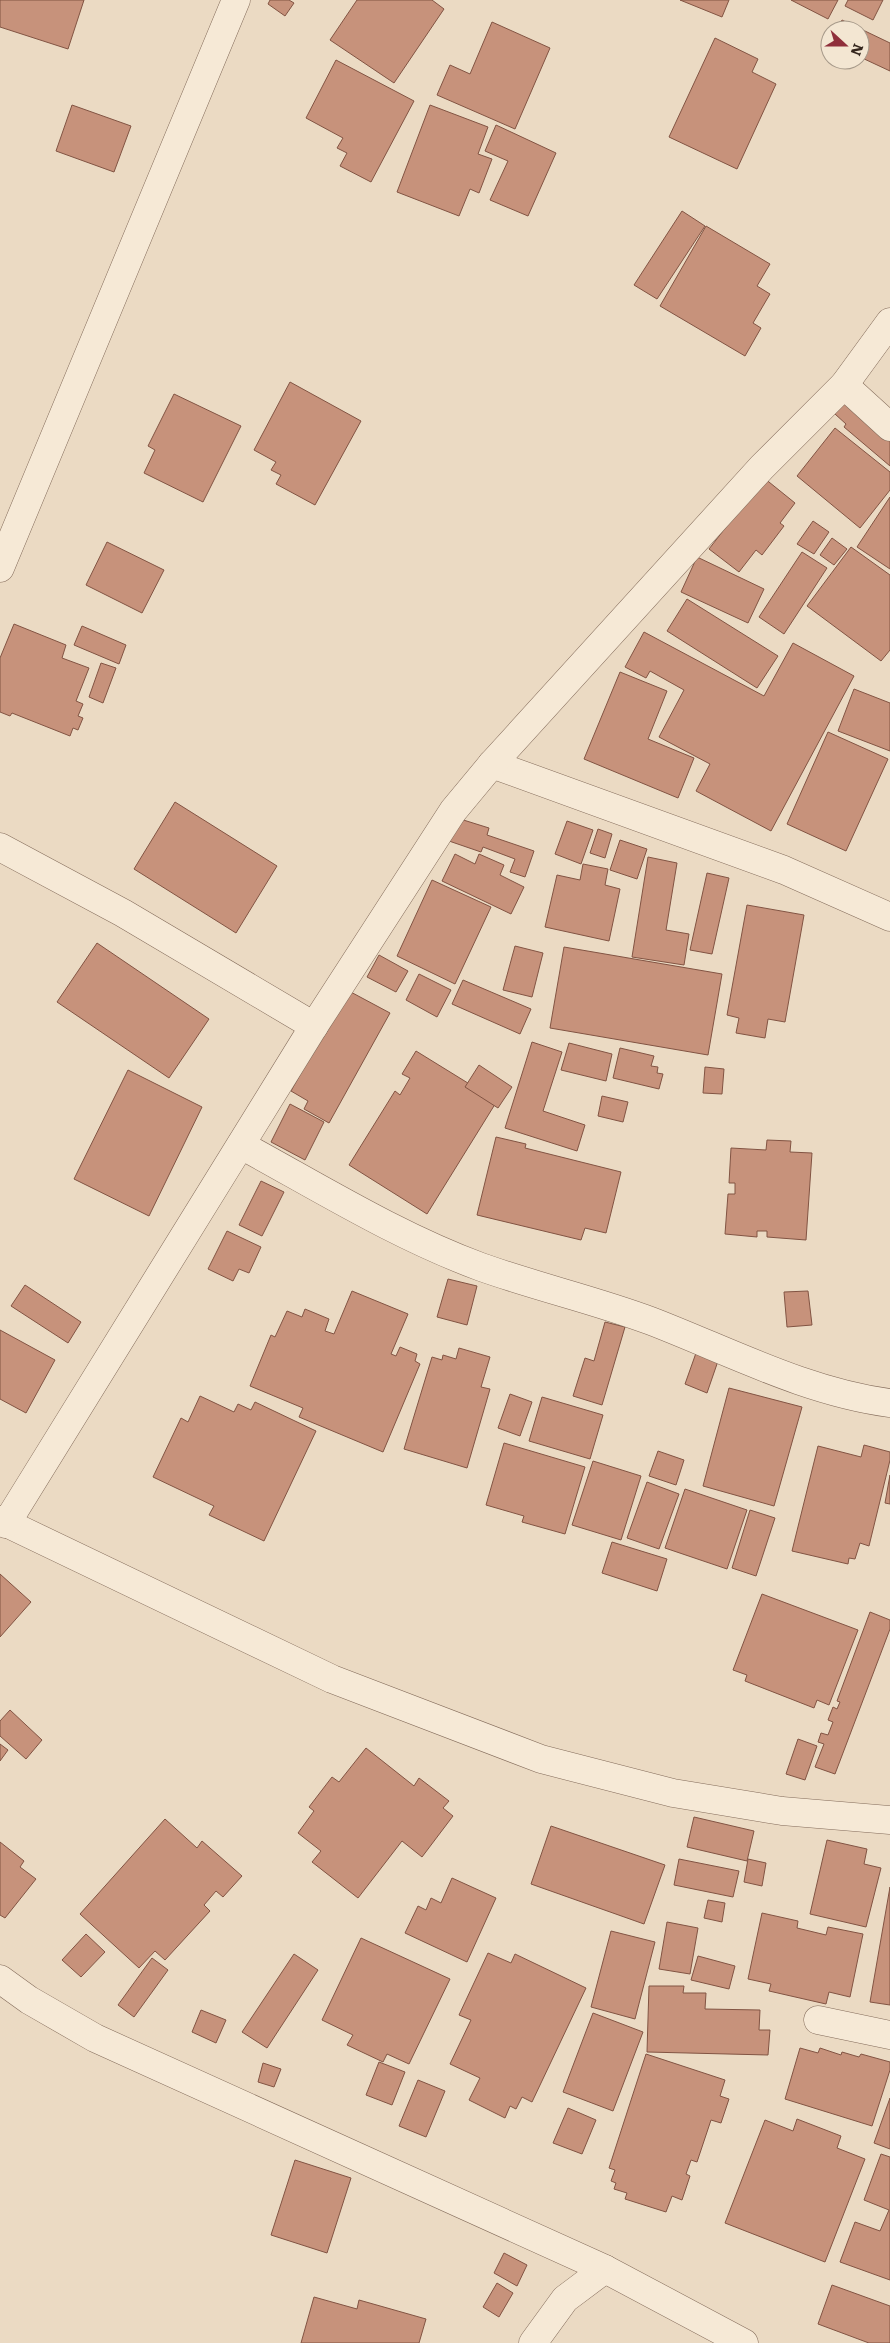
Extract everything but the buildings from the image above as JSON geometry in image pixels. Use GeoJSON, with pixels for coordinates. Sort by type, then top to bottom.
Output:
{"type":"FeatureCollection","features":[{"type":"Feature","properties":{"kind":"street"},"geometry":{"type":"LineString","coordinates":[[0,568],[236,0]]}},
{"type":"Feature","properties":{"kind":"street"},"geometry":{"type":"LineString","coordinates":[[890,322],[844,385],[762,467],[492,764],[453,811],[314,1026],[3,1522],[332,1678],[541,1759],[673,1793],[782,1811],[890,1820]]}},
{"type":"Feature","properties":{"kind":"street"},"geometry":{"type":"LineString","coordinates":[[844,385],[890,427]]}},
{"type":"Feature","properties":{"kind":"street"},"geometry":{"type":"LineString","coordinates":[[492,764],[784,870],[890,917]]}},
{"type":"Feature","properties":{"kind":"street"},"geometry":{"type":"LineString","coordinates":[[0,847],[123,913],[314,1026]]}},
{"type":"Feature","properties":{"kind":"street"},"geometry":{"type":"LineString","coordinates":[[241,1145],[408,1236],[481,1267],[649,1320],[796,1380],[872,1401],[890,1403]]}},
{"type":"Feature","properties":{"kind":"street"},"geometry":{"type":"LineString","coordinates":[[0,1979],[29,2000],[95,2038],[605,2269],[744,2343]]}},
{"type":"Feature","properties":{"kind":"street"},"geometry":{"type":"LineString","coordinates":[[818,2020],[890,2035]]}},
{"type":"Feature","properties":{"kind":"street"},"geometry":{"type":"LineString","coordinates":[[533,2343],[565,2299],[605,2269]]}}]}
